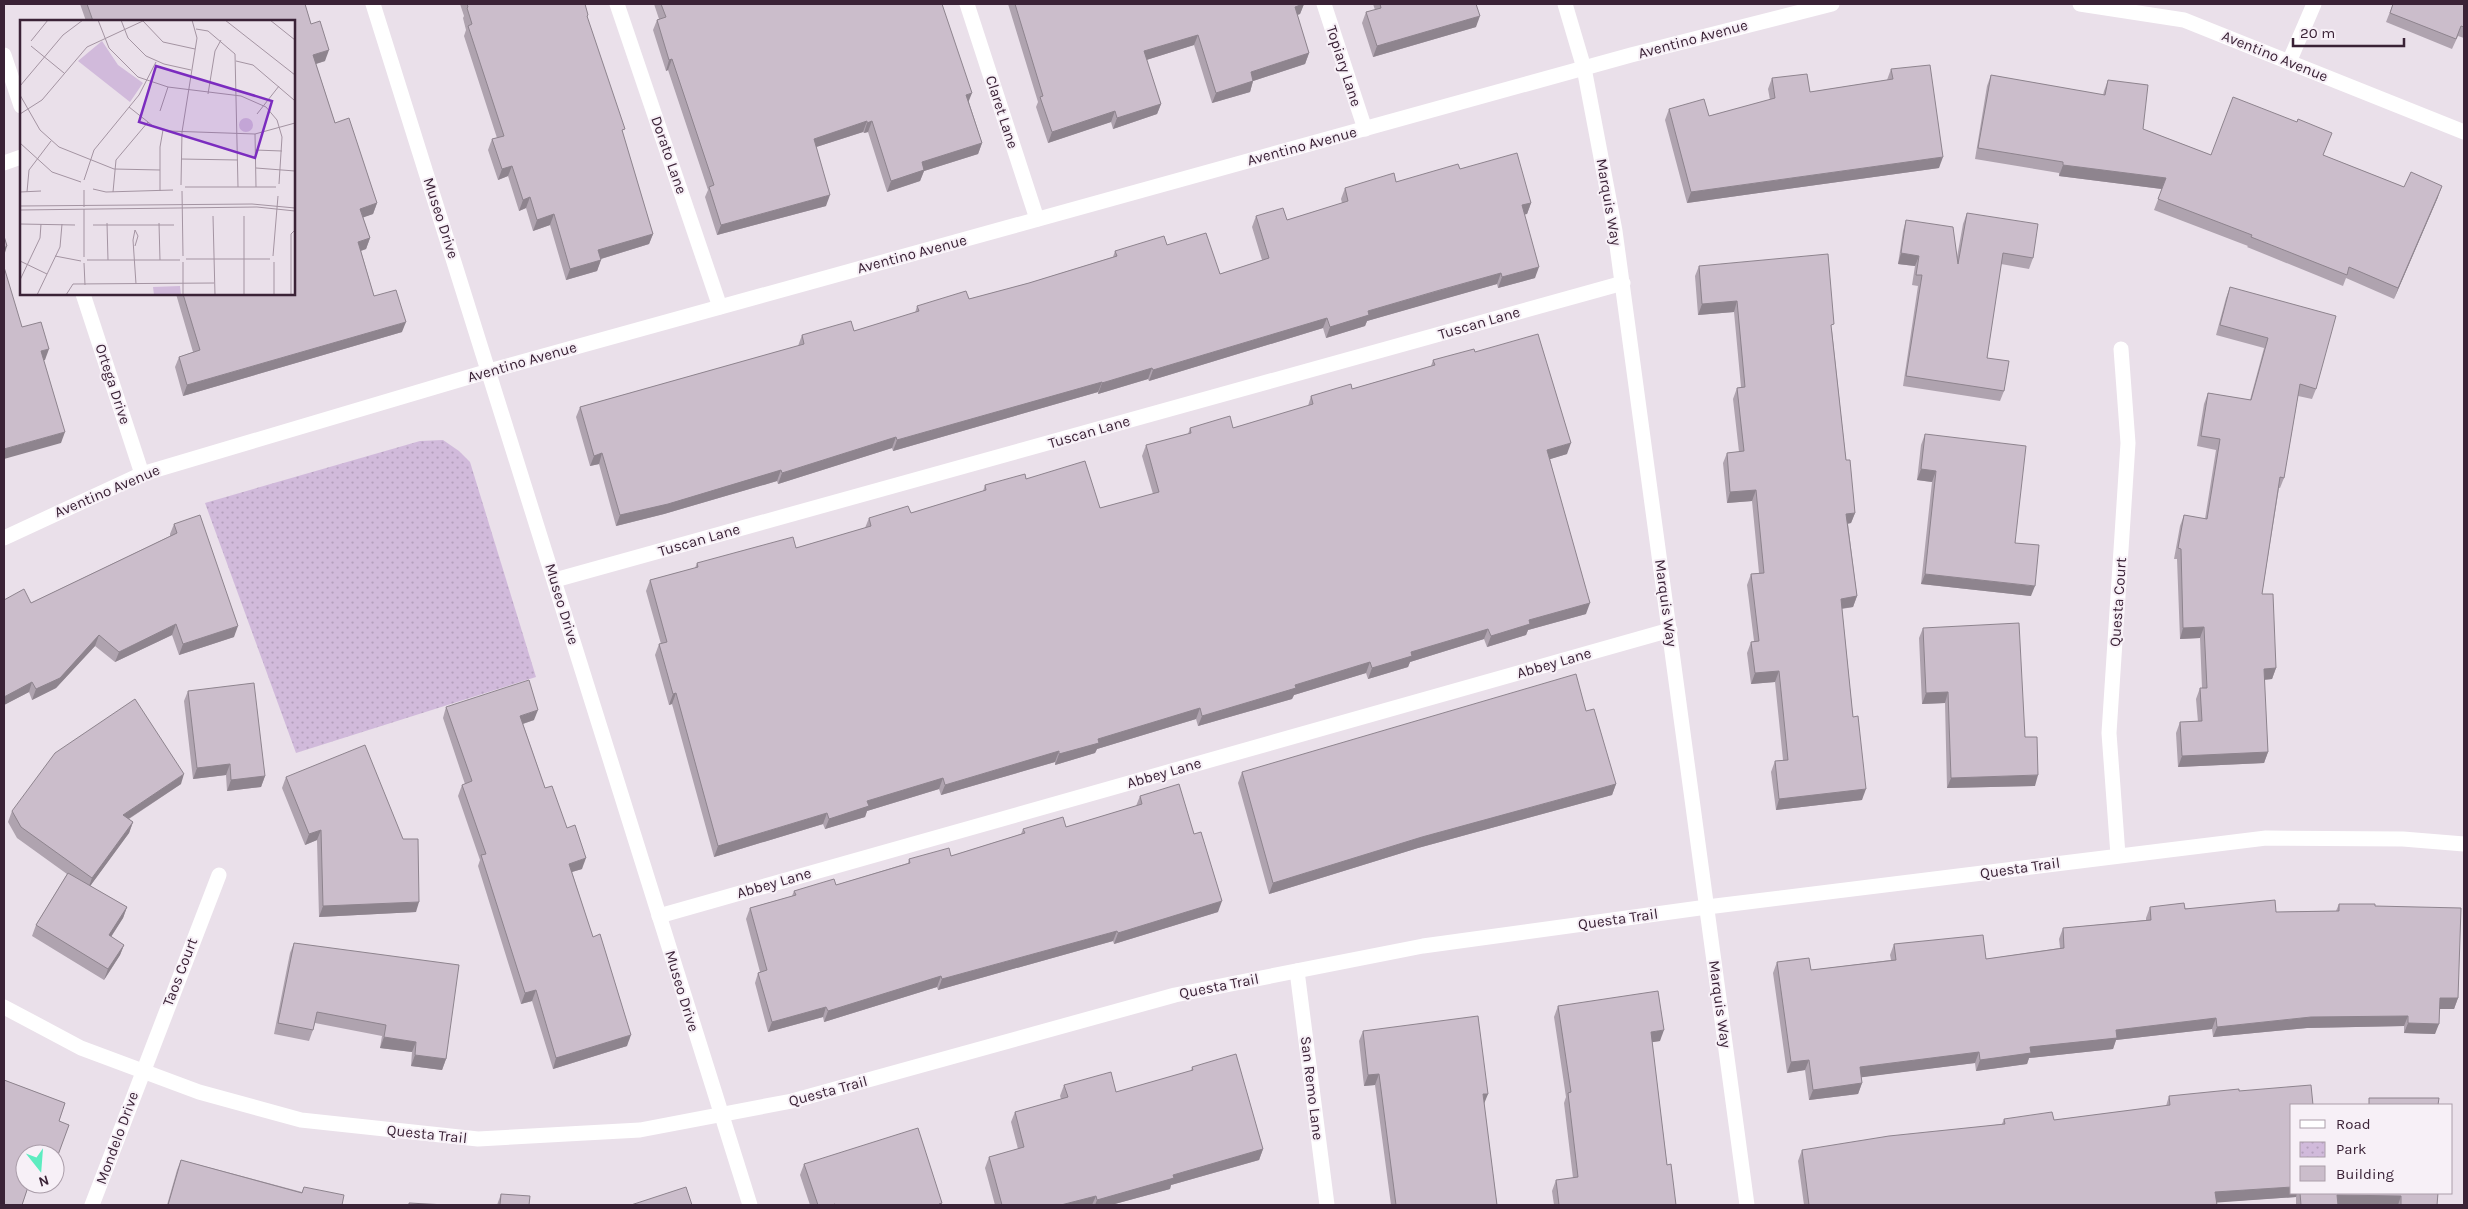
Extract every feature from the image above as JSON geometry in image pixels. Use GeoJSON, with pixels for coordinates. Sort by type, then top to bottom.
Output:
{"type":"FeatureCollection","features":[{"type":"Feature","properties":{"kind":"street","name":"Museo Drive"},"geometry":{"type":"LineString","coordinates":[[373,4],[555,580],[720,1115],[750,1205]]}},
{"type":"Feature","properties":{"kind":"street","name":"Dorato Lane"},"geometry":{"type":"LineString","coordinates":[[617,4],[720,307]]}},
{"type":"Feature","properties":{"kind":"street","name":"Claret Lane"},"geometry":{"type":"LineString","coordinates":[[967,4],[1037,219]]}},
{"type":"Feature","properties":{"kind":"street","name":"Topiary Lane"},"geometry":{"type":"LineString","coordinates":[[1324,4],[1365,129]]}},
{"type":"Feature","properties":{"kind":"street","name":"Marquis Way"},"geometry":{"type":"LineString","coordinates":[[1565,4],[1584,68],[1623,283],[1746,1205]]}},
{"type":"Feature","properties":{"kind":"street","name":"Aventino Avenue"},"geometry":{"type":"LineString","coordinates":[[4,538],[142,474],[489,371],[1584,68],[1832,4]]}},
{"type":"Feature","properties":{"kind":"street","name":"Aventino Avenue"},"geometry":{"type":"LineString","coordinates":[[2080,4],[2184,20],[2464,132]]}},
{"type":"Feature","properties":{"kind":"street"},"geometry":{"type":"LineString","coordinates":[[2289,62],[2314,4]]}},
{"type":"Feature","properties":{"kind":"street"},"geometry":{"type":"LineString","coordinates":[[4,55],[20,103]]}},
{"type":"Feature","properties":{"kind":"street"},"geometry":{"type":"LineString","coordinates":[[4,163],[20,157]]}},
{"type":"Feature","properties":{"kind":"street","name":"Tuscan Lane"},"geometry":{"type":"LineString","coordinates":[[555,580],[1623,283]]}},
{"type":"Feature","properties":{"kind":"street","name":"Ortega Drive"},"geometry":{"type":"LineString","coordinates":[[83,295],[142,474]]}},
{"type":"Feature","properties":{"kind":"street","name":"Questa Court"},"geometry":{"type":"LineString","coordinates":[[2118,855],[2109,733],[2128,443],[2121,349]]}},
{"type":"Feature","properties":{"kind":"street","name":"Abbey Lane"},"geometry":{"type":"LineString","coordinates":[[659,916],[1670,630]]}},
{"type":"Feature","properties":{"kind":"street","name":"Questa Trail"},"geometry":{"type":"LineString","coordinates":[[4,1007],[81,1048],[198,1092],[301,1120],[478,1139],[640,1130],[792,1101],[1175,995],[1423,946],[1707,907],[2266,838],[2403,839],[2464,844]]}},
{"type":"Feature","properties":{"kind":"street","name":"Taos Court"},"geometry":{"type":"LineString","coordinates":[[142,1070],[218,875]]}},
{"type":"Feature","properties":{"kind":"street","name":"San Remo Lane"},"geometry":{"type":"LineString","coordinates":[[1297,971],[1327,1205]]}},
{"type":"Feature","properties":{"kind":"street","name":"Mondelo Drive"},"geometry":{"type":"LineString","coordinates":[[92,1205],[142,1070]]}},
{"type":"Feature","properties":{"kind":"green space"},"geometry":{"type":"Polygon","coordinates":[[[443,440],[459,451],[470,462],[536,677],[296,753],[205,503],[420,441],[443,440]]]}},
{"type":"Feature","properties":{"kind":"building"},"geometry":{"type":"Polygon","coordinates":[[[87,4],[305,4],[311,24],[320,21],[329,50],[313,55],[335,123],[349,118],[377,203],[360,209],[370,238],[358,242],[374,296],[396,290],[406,322],[187,385],[179,357],[200,350],[183,295],[295,295],[295,20],[93,20],[87,4]]]}},
{"type":"Feature","properties":{"kind":"building"},"geometry":{"type":"Polygon","coordinates":[[[467,4],[585,4],[587,16],[625,129],[622,130],[653,234],[598,250],[601,260],[570,269],[554,214],[537,220],[530,197],[523,200],[512,166],[502,169],[492,139],[504,136],[468,26],[472,24],[467,4]]]}},
{"type":"Feature","properties":{"kind":"building"},"geometry":{"type":"Polygon","coordinates":[[[661,4],[942,4],[972,93],[966,95],[982,143],[922,162],[924,170],[891,181],[872,121],[867,123],[867,121],[814,139],[830,195],[721,225],[709,187],[714,185],[672,59],[669,60],[657,20],[666,17],[661,4]]]}},
{"type":"Feature","properties":{"kind":"building"},"geometry":{"type":"Polygon","coordinates":[[[1015,4],[1303,4],[1295,7],[1309,53],[1251,72],[1253,81],[1216,93],[1198,35],[1144,51],[1161,104],[1117,118],[1115,111],[1052,132],[1040,97],[1043,96],[1015,4]]]}},
{"type":"Feature","properties":{"kind":"building"},"geometry":{"type":"Polygon","coordinates":[[[1380,4],[1476,4],[1480,16],[1377,46],[1366,12],[1381,8],[1380,4]]]}},
{"type":"Feature","properties":{"kind":"building"},"geometry":{"type":"Polygon","coordinates":[[[2393,4],[2464,4],[2464,27],[2461,26],[2456,39],[2390,13],[2393,4]]]}},
{"type":"Feature","properties":{"kind":"building"},"geometry":{"type":"Polygon","coordinates":[[[1930,65],[1943,157],[1691,192],[1669,109],[1704,99],[1709,116],[1775,98],[1772,78],[1807,74],[1810,92],[1893,79],[1891,69],[1930,65]]]}},
{"type":"Feature","properties":{"kind":"building"},"geometry":{"type":"Polygon","coordinates":[[[1991,75],[2105,95],[2108,80],[2148,85],[2143,129],[2211,155],[2233,97],[2297,122],[2298,119],[2332,133],[2323,155],[2404,187],[2411,172],[2442,186],[2398,288],[2349,267],[2347,275],[2251,237],[2252,235],[2158,199],[2166,178],[2063,165],[2063,162],[1978,148],[1991,75]]]}},
{"type":"Feature","properties":{"kind":"building"},"geometry":{"type":"Polygon","coordinates":[[[1517,153],[1531,203],[1522,205],[1539,267],[1502,277],[1501,273],[1440,290],[1368,311],[1369,315],[1330,327],[1327,318],[1153,370],[1152,368],[897,440],[896,437],[782,473],[781,470],[668,504],[620,515],[602,453],[594,456],[580,407],[804,344],[802,335],[851,321],[854,331],[919,311],[917,306],[966,291],[969,299],[1029,283],[1117,256],[1115,251],[1164,236],[1167,245],[1206,233],[1220,274],[1269,258],[1256,216],[1283,208],[1287,220],[1348,201],[1345,188],[1394,173],[1396,182],[1458,164],[1460,169],[1517,153]]]}},
{"type":"Feature","properties":{"kind":"building"},"geometry":{"type":"Polygon","coordinates":[[[1967,213],[2038,224],[2033,258],[2003,253],[1987,358],[2009,361],[2004,391],[1906,376],[1922,275],[1916,275],[1919,256],[1901,253],[1906,220],[1953,227],[1958,264],[1967,213]]]}},
{"type":"Feature","properties":{"kind":"building"},"geometry":{"type":"Polygon","coordinates":[[[4,236],[7,246],[4,248],[4,236]]]}},
{"type":"Feature","properties":{"kind":"building"},"geometry":{"type":"Polygon","coordinates":[[[1828,254],[1834,324],[1831,325],[1846,460],[1850,460],[1855,513],[1846,514],[1857,596],[1841,599],[1853,717],[1858,716],[1866,789],[1779,799],[1775,761],[1788,760],[1779,671],[1755,673],[1751,642],[1759,641],[1751,574],[1764,573],[1756,490],[1730,492],[1727,453],[1744,451],[1737,388],[1745,387],[1737,301],[1702,304],[1699,266],[1828,254]]]}},
{"type":"Feature","properties":{"kind":"building"},"geometry":{"type":"Polygon","coordinates":[[[4,267],[22,327],[41,322],[49,349],[41,351],[65,432],[4,449],[4,267]]]}},
{"type":"Feature","properties":{"kind":"building"},"geometry":{"type":"Polygon","coordinates":[[[2230,287],[2336,316],[2316,389],[2300,384],[2284,478],[2280,477],[2262,594],[2273,594],[2276,668],[2264,669],[2268,752],[2182,756],[2180,722],[2202,721],[2200,688],[2207,688],[2204,627],[2183,628],[2181,549],[2178,548],[2184,515],[2207,519],[2220,439],[2201,436],[2208,393],[2251,400],[2268,338],[2220,325],[2230,287]]]}},
{"type":"Feature","properties":{"kind":"building"},"geometry":{"type":"Polygon","coordinates":[[[1538,334],[1571,443],[1547,450],[1590,603],[1529,620],[1530,624],[1491,636],[1488,629],[1411,652],[1412,656],[1372,668],[1370,662],[1295,685],[1296,688],[1202,716],[1200,708],[1098,739],[1099,743],[1059,754],[1059,751],[945,785],[943,778],[867,801],[869,806],[829,819],[827,813],[718,846],[676,693],[673,694],[659,644],[667,642],[650,580],[698,567],[697,563],[793,537],[796,548],[871,526],[869,518],[908,506],[911,513],[986,490],[985,485],[1025,474],[1026,479],[1085,461],[1100,508],[1159,492],[1146,445],[1191,433],[1190,428],[1230,416],[1233,428],[1313,404],[1311,396],[1351,384],[1352,389],[1435,365],[1433,360],[1474,349],[1475,352],[1538,334]]]}},
{"type":"Feature","properties":{"kind":"building"},"geometry":{"type":"Polygon","coordinates":[[[1925,434],[2026,446],[2015,543],[2039,545],[2035,586],[1925,574],[1936,471],[1921,469],[1925,434]]]}},
{"type":"Feature","properties":{"kind":"building"},"geometry":{"type":"Polygon","coordinates":[[[200,515],[238,626],[183,644],[176,624],[119,652],[99,635],[60,678],[36,689],[32,682],[4,697],[4,600],[24,589],[31,603],[177,533],[174,524],[200,515]]]}},
{"type":"Feature","properties":{"kind":"building"},"geometry":{"type":"Polygon","coordinates":[[[2019,623],[2025,737],[2037,737],[2038,775],[1951,778],[1948,692],[1926,693],[1923,628],[2019,623]]]}},
{"type":"Feature","properties":{"kind":"building"},"geometry":{"type":"Polygon","coordinates":[[[1576,674],[1586,711],[1594,709],[1616,784],[1422,837],[1273,883],[1242,772],[1576,674]]]}},
{"type":"Feature","properties":{"kind":"building"},"geometry":{"type":"Polygon","coordinates":[[[529,680],[538,710],[520,716],[545,788],[552,786],[567,828],[575,825],[586,858],[569,864],[593,937],[600,934],[631,1035],[556,1058],[536,990],[525,993],[481,855],[486,854],[462,785],[472,781],[446,707],[529,680]]]}},
{"type":"Feature","properties":{"kind":"building"},"geometry":{"type":"Polygon","coordinates":[[[254,683],[265,776],[231,780],[230,764],[197,768],[188,691],[254,683]]]}},
{"type":"Feature","properties":{"kind":"building"},"geometry":{"type":"Polygon","coordinates":[[[135,699],[184,774],[123,815],[133,822],[92,878],[21,827],[12,811],[55,753],[135,699]]]}},
{"type":"Feature","properties":{"kind":"building"},"geometry":{"type":"Polygon","coordinates":[[[365,745],[403,839],[418,839],[419,902],[323,906],[321,830],[309,834],[286,777],[365,745]]]}},
{"type":"Feature","properties":{"kind":"building"},"geometry":{"type":"Polygon","coordinates":[[[1179,784],[1194,834],[1201,832],[1222,901],[1118,933],[1117,931],[942,979],[941,976],[828,1011],[826,1007],[772,1022],[758,973],[767,970],[750,908],[796,895],[794,891],[834,879],[836,885],[910,863],[909,859],[949,848],[951,856],[1025,833],[1023,829],[1063,817],[1066,827],[1142,804],[1140,796],[1179,784]]]}},
{"type":"Feature","properties":{"kind":"building"},"geometry":{"type":"Polygon","coordinates":[[[68,873],[127,907],[109,935],[124,945],[108,969],[36,925],[68,873]]]}},
{"type":"Feature","properties":{"kind":"building"},"geometry":{"type":"Polygon","coordinates":[[[2275,900],[2276,912],[2339,911],[2339,904],[2461,908],[2458,998],[2440,998],[2439,1024],[2408,1023],[2408,1016],[2311,1017],[2217,1027],[2216,1018],[2116,1030],[2117,1038],[2030,1047],[2031,1053],[1980,1060],[1979,1052],[1860,1067],[1862,1083],[1813,1090],[1809,1060],[1791,1062],[1777,962],[1809,958],[1811,970],[1896,960],[1894,944],[1983,935],[1986,959],[2064,948],[2063,928],[2151,920],[2150,907],[2184,903],[2185,909],[2275,900]]]}},
{"type":"Feature","properties":{"kind":"building"},"geometry":{"type":"Polygon","coordinates":[[[294,943],[459,965],[446,1059],[415,1055],[416,1042],[384,1037],[386,1025],[317,1012],[313,1030],[278,1023],[294,943]]]}},
{"type":"Feature","properties":{"kind":"building"},"geometry":{"type":"Polygon","coordinates":[[[1658,991],[1664,1030],[1651,1032],[1667,1165],[1671,1164],[1676,1205],[1559,1205],[1556,1180],[1578,1177],[1568,1093],[1571,1092],[1558,1006],[1658,991]]]}},
{"type":"Feature","properties":{"kind":"building"},"geometry":{"type":"Polygon","coordinates":[[[1478,1016],[1488,1094],[1483,1094],[1497,1205],[1396,1205],[1379,1074],[1368,1075],[1363,1031],[1478,1016]]]}},
{"type":"Feature","properties":{"kind":"building"},"geometry":{"type":"Polygon","coordinates":[[[1236,1054],[1263,1149],[1173,1175],[1174,1178],[1097,1200],[1096,1196],[1061,1205],[1002,1205],[989,1157],[1024,1147],[1015,1112],[1068,1097],[1064,1085],[1111,1072],[1116,1092],[1193,1070],[1192,1067],[1236,1054]]]}},
{"type":"Feature","properties":{"kind":"building"},"geometry":{"type":"Polygon","coordinates":[[[4,1080],[65,1103],[59,1121],[69,1125],[62,1144],[15,1144],[15,1194],[26,1194],[22,1205],[4,1205],[4,1080]]]}},
{"type":"Feature","properties":{"kind":"building"},"geometry":{"type":"Polygon","coordinates":[[[2311,1085],[2313,1104],[2290,1104],[2290,1187],[2215,1192],[2217,1205],[1809,1205],[1802,1150],[1889,1136],[2005,1124],[2004,1119],[2052,1112],[2054,1120],[2170,1105],[2169,1096],[2239,1089],[2239,1091],[2311,1085]]]}},
{"type":"Feature","properties":{"kind":"building"},"geometry":{"type":"Polygon","coordinates":[[[2369,1098],[2439,1098],[2438,1104],[2369,1104],[2369,1098]]]}},
{"type":"Feature","properties":{"kind":"building"},"geometry":{"type":"Polygon","coordinates":[[[918,1128],[942,1203],[939,1205],[818,1205],[804,1164],[918,1128]]]}},
{"type":"Feature","properties":{"kind":"building"},"geometry":{"type":"Polygon","coordinates":[[[181,1160],[302,1193],[304,1187],[344,1195],[342,1205],[168,1205],[181,1160]]]}},
{"type":"Feature","properties":{"kind":"building"},"geometry":{"type":"Polygon","coordinates":[[[686,1187],[692,1205],[631,1205],[686,1187]]]}},
{"type":"Feature","properties":{"kind":"building"},"geometry":{"type":"Polygon","coordinates":[[[501,1194],[530,1196],[529,1205],[500,1205],[501,1194]]]}},
{"type":"Feature","properties":{"kind":"building"},"geometry":{"type":"Polygon","coordinates":[[[2300,1194],[2438,1194],[2437,1205],[2401,1205],[2401,1196],[2337,1195],[2338,1205],[2301,1205],[2300,1194]]]}},
{"type":"Feature","properties":{"kind":"building"},"geometry":{"type":"Polygon","coordinates":[[[409,1203],[446,1205],[409,1205],[409,1203]]]}}]}
